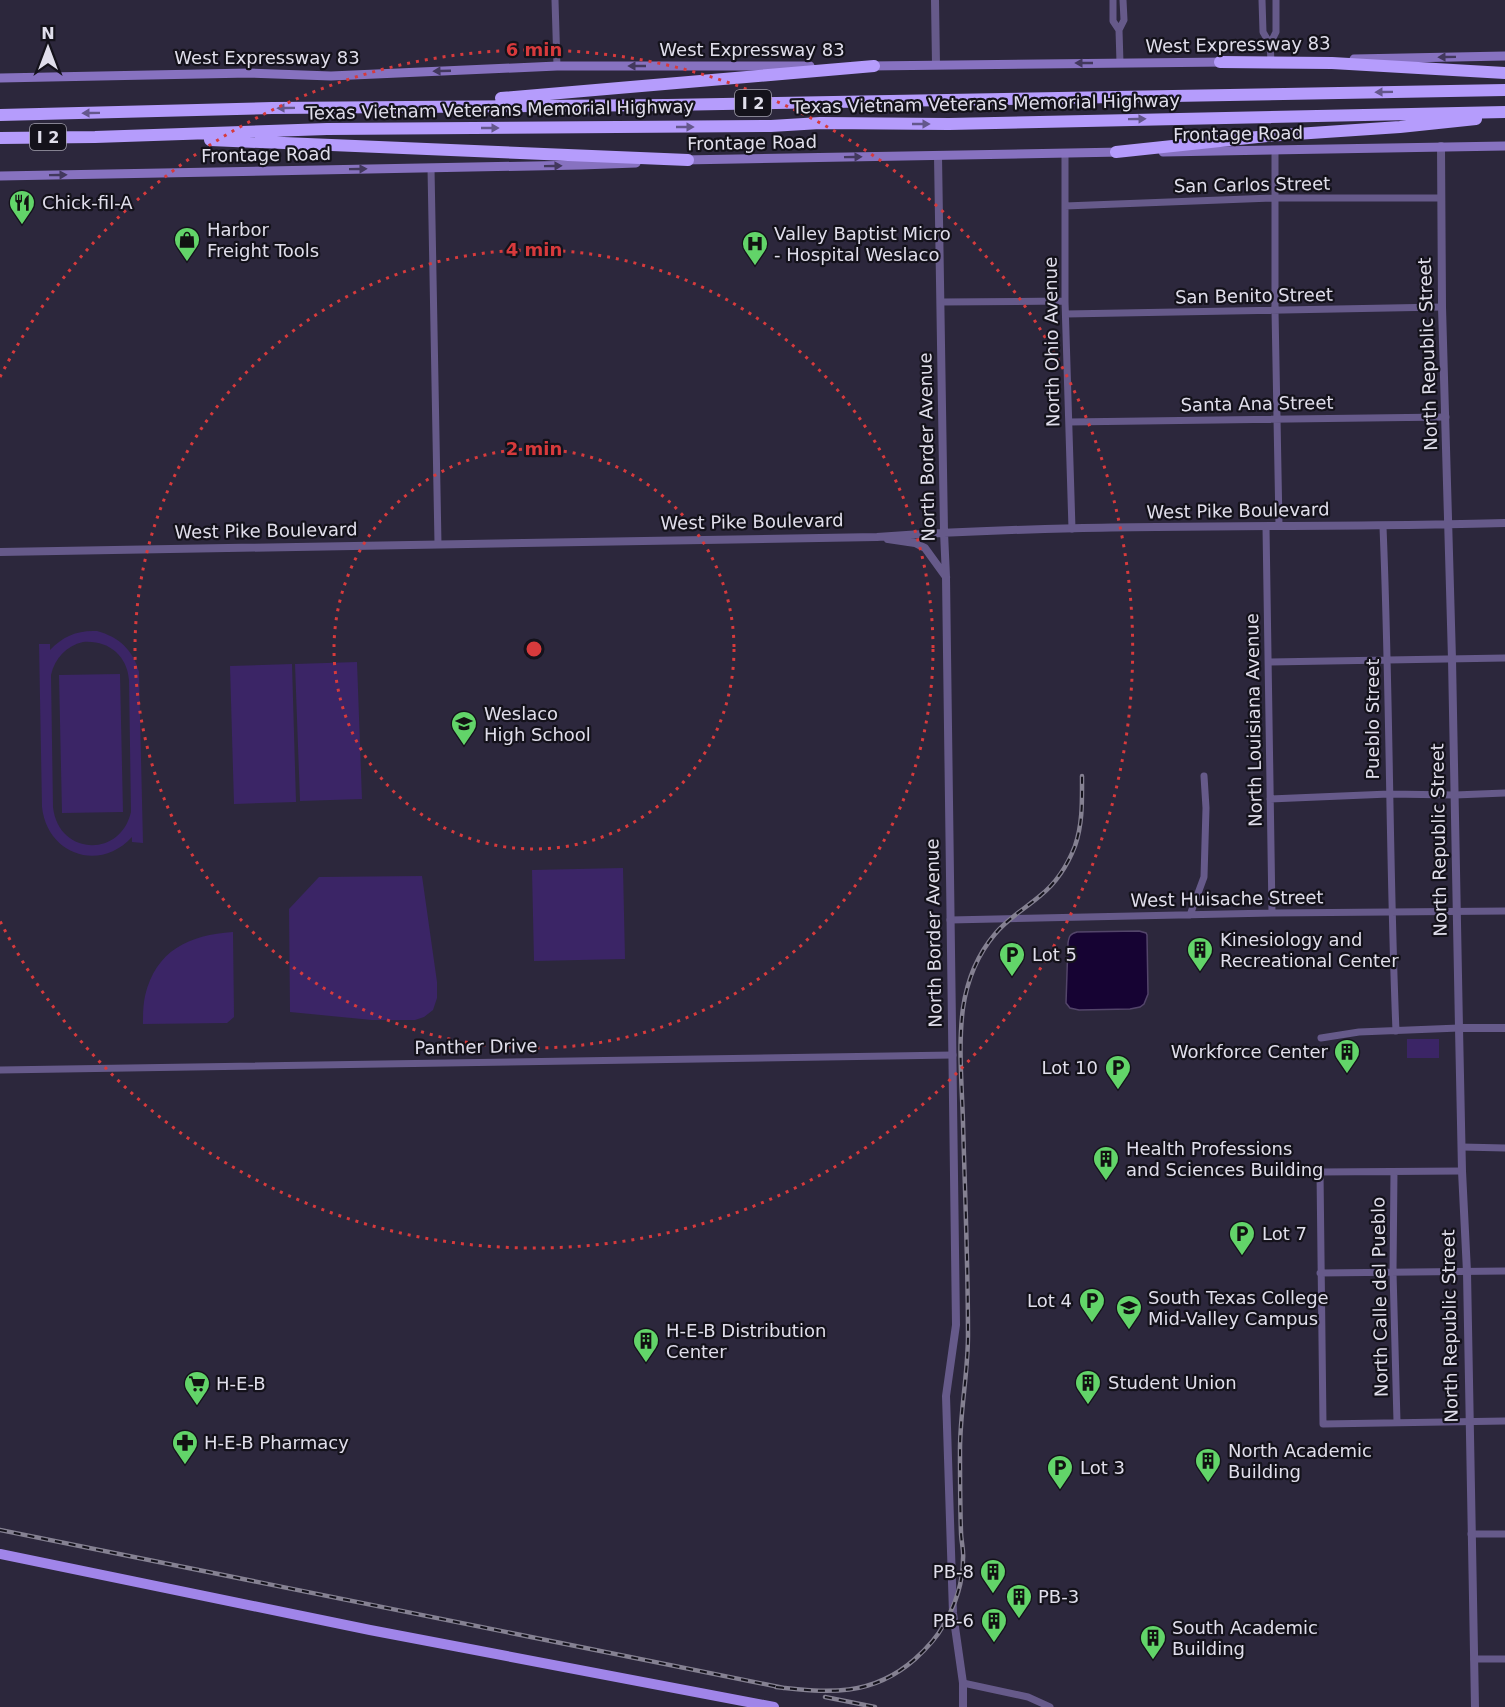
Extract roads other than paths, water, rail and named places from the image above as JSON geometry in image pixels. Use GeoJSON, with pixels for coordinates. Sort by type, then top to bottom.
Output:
{"type":"FeatureCollection","features":[{"type":"Feature","properties":{"kind":"highway"},"geometry":{"type":"LineString","coordinates":[[1220,62],[1332,63],[1505,73]]}},
{"type":"Feature","properties":{"kind":"highway"},"geometry":{"type":"LineString","coordinates":[[405,106],[649,87],[874,66]]}},
{"type":"Feature","properties":{"kind":"highway","name":"Texas Vietnam Veterans Memorial Highway"},"geometry":{"type":"LineString","coordinates":[[0,115],[405,106],[667,105],[1505,90]]}},
{"type":"Feature","properties":{"kind":"highway"},"geometry":{"type":"LineString","coordinates":[[1116,153],[1267,136],[1400,127],[1505,114]]}},
{"type":"Feature","properties":{"kind":"highway","name":"Texas Vietnam Veterans Memorial Highway"},"geometry":{"type":"LineString","coordinates":[[0,138],[327,129],[771,126],[820,123],[949,124],[1505,114]]}},
{"type":"Feature","properties":{"kind":"highway"},"geometry":{"type":"LineString","coordinates":[[95,137],[327,144],[688,160]]}},
{"type":"Feature","properties":{"kind":"main road","name":"West Expressway 83"},"geometry":{"type":"LineString","coordinates":[[0,78],[250,73],[331,76],[557,66],[874,66],[1505,56]]}},
{"type":"Feature","properties":{"kind":"main road","name":"Frontage Road"},"geometry":{"type":"LineString","coordinates":[[0,176],[581,165],[688,160],[1505,146]]}},
{"type":"Feature","properties":{"kind":"main road"},"geometry":{"type":"LineString","coordinates":[[0,1554],[731,1703],[774,1707]]}},
{"type":"Feature","properties":{"kind":"street"},"geometry":{"type":"LineString","coordinates":[[555,0],[557,66]]}},
{"type":"Feature","properties":{"kind":"street"},"geometry":{"type":"LineString","coordinates":[[935,0],[936,65]]}},
{"type":"Feature","properties":{"kind":"street"},"geometry":{"type":"LineString","coordinates":[[1113,0],[1113,21],[1119,30]]}},
{"type":"Feature","properties":{"kind":"street"},"geometry":{"type":"LineString","coordinates":[[1120,63],[1119,30],[1124,20],[1123,0]]}},
{"type":"Feature","properties":{"kind":"street"},"geometry":{"type":"LineString","coordinates":[[1262,0],[1263,32],[1270,45],[1271,61]]}},
{"type":"Feature","properties":{"kind":"street"},"geometry":{"type":"LineString","coordinates":[[1270,45],[1276,32],[1276,0]]}},
{"type":"Feature","properties":{"kind":"street","name":"North Republic Street"},"geometry":{"type":"LineString","coordinates":[[1441,146],[1442,307],[1449,525],[1462,1171],[1467,1272],[1475,1707]]}},
{"type":"Feature","properties":{"kind":"street"},"geometry":{"type":"LineString","coordinates":[[1275,151],[1279,526]]}},
{"type":"Feature","properties":{"kind":"street","name":"North Ohio Avenue"},"geometry":{"type":"LineString","coordinates":[[1065,154],[1065,301],[1072,529]]}},
{"type":"Feature","properties":{"kind":"street","name":"North Border Avenue"},"geometry":{"type":"LineString","coordinates":[[938,156],[956,1325],[946,1396],[953,1613],[963,1683],[963,1707]]}},
{"type":"Feature","properties":{"kind":"street"},"geometry":{"type":"LineString","coordinates":[[431,168],[438,544]]}},
{"type":"Feature","properties":{"kind":"street","name":"San Carlos Street"},"geometry":{"type":"LineString","coordinates":[[1065,206],[1274,198],[1441,198]]}},
{"type":"Feature","properties":{"kind":"street"},"geometry":{"type":"LineString","coordinates":[[941,302],[1065,301]]}},
{"type":"Feature","properties":{"kind":"street","name":"San Benito Street"},"geometry":{"type":"LineString","coordinates":[[1066,314],[1442,307]]}},
{"type":"Feature","properties":{"kind":"street","name":"Santa Ana Street"},"geometry":{"type":"LineString","coordinates":[[1069,422],[1446,417]]}},
{"type":"Feature","properties":{"kind":"street","name":"West Pike Boulevard"},"geometry":{"type":"LineString","coordinates":[[0,552],[877,537],[944,532],[1072,529],[1505,523]]}},
{"type":"Feature","properties":{"kind":"street","name":"Pueblo Street"},"geometry":{"type":"LineString","coordinates":[[1383,526],[1388,661],[1391,912],[1396,1031]]}},
{"type":"Feature","properties":{"kind":"street","name":"North Louisiana Avenue"},"geometry":{"type":"LineString","coordinates":[[1266,527],[1272,913]]}},
{"type":"Feature","properties":{"kind":"street"},"geometry":{"type":"LineString","coordinates":[[877,537],[915,543],[925,548],[946,577]]}},
{"type":"Feature","properties":{"kind":"street"},"geometry":{"type":"LineString","coordinates":[[1269,662],[1505,658]]}},
{"type":"Feature","properties":{"kind":"street"},"geometry":{"type":"LineString","coordinates":[[1190,915],[1204,877],[1206,808],[1204,776]]}},
{"type":"Feature","properties":{"kind":"street"},"geometry":{"type":"LineString","coordinates":[[1270,799],[1389,794],[1505,794]]}},
{"type":"Feature","properties":{"kind":"street","name":"West Huisache Street"},"geometry":{"type":"LineString","coordinates":[[950,920],[1505,911]]}},
{"type":"Feature","properties":{"kind":"street"},"geometry":{"type":"LineString","coordinates":[[1321,1038],[1359,1032],[1505,1028]]}},
{"type":"Feature","properties":{"kind":"street","name":"Panther Drive"},"geometry":{"type":"LineString","coordinates":[[0,1070],[953,1055]]}},
{"type":"Feature","properties":{"kind":"street"},"geometry":{"type":"LineString","coordinates":[[1462,1147],[1505,1148]]}},
{"type":"Feature","properties":{"kind":"street"},"geometry":{"type":"LineString","coordinates":[[1462,1171],[1320,1172],[1323,1424],[1505,1421]]}},
{"type":"Feature","properties":{"kind":"street","name":"North Calle del Pueblo"},"geometry":{"type":"LineString","coordinates":[[1394,1172],[1397,1422]]}},
{"type":"Feature","properties":{"kind":"street"},"geometry":{"type":"LineString","coordinates":[[1320,1273],[1505,1271]]}},
{"type":"Feature","properties":{"kind":"street"},"geometry":{"type":"LineString","coordinates":[[1471,1534],[1505,1534]]}},
{"type":"Feature","properties":{"kind":"street"},"geometry":{"type":"LineString","coordinates":[[1474,1659],[1505,1659]]}},
{"type":"Feature","properties":{"kind":"street"},"geometry":{"type":"LineString","coordinates":[[963,1683],[1028,1697],[1050,1707]]}},
{"type":"Feature","properties":{"kind":"railway"},"geometry":{"type":"LineString","coordinates":[[776,1687],[849,1690],[882,1680],[899,1671],[930,1644],[940,1631],[955,1602],[962,1576],[963,1556],[960,1450],[968,1335],[961,1066],[963,1008],[967,988],[983,950],[1006,923],[1057,879],[1069,860],[1079,829],[1082,776]]}},
{"type":"Feature","properties":{"kind":"railway"},"geometry":{"type":"LineString","coordinates":[[0,1530],[784,1688]]}},
{"type":"Feature","properties":{"kind":"railway"},"geometry":{"type":"LineString","coordinates":[[825,1697],[875,1707]]}},
{"type":"Feature","properties":{"kind":"place","name":"Chick-fil-A"},"geometry":{"type":"Point","coordinates":[22,226]}},
{"type":"Feature","properties":{"kind":"place","name":"Harbor Freight Tools"},"geometry":{"type":"Point","coordinates":[187,263]}},
{"type":"Feature","properties":{"kind":"place","name":"Valley Baptist Micro - Hospital Weslaco"},"geometry":{"type":"Point","coordinates":[755,267]}},
{"type":"Feature","properties":{"kind":"place","name":"Weslaco High School"},"geometry":{"type":"Point","coordinates":[464,747]}},
{"type":"Feature","properties":{"kind":"place","name":"Kinesiology and Recreational Center"},"geometry":{"type":"Point","coordinates":[1200,973]}},
{"type":"Feature","properties":{"kind":"place","name":"Lot 5"},"geometry":{"type":"Point","coordinates":[1012,978]}},
{"type":"Feature","properties":{"kind":"place","name":"Workforce Center"},"geometry":{"type":"Point","coordinates":[1347,1075]}},
{"type":"Feature","properties":{"kind":"place","name":"Lot 10"},"geometry":{"type":"Point","coordinates":[1118,1091]}},
{"type":"Feature","properties":{"kind":"place","name":"Health Professions and Sciences Building"},"geometry":{"type":"Point","coordinates":[1106,1182]}},
{"type":"Feature","properties":{"kind":"place","name":"Lot 7"},"geometry":{"type":"Point","coordinates":[1242,1257]}},
{"type":"Feature","properties":{"kind":"place","name":"Lot 4"},"geometry":{"type":"Point","coordinates":[1092,1324]}},
{"type":"Feature","properties":{"kind":"place","name":"South Texas College Mid-Valley Campus"},"geometry":{"type":"Point","coordinates":[1129,1331]}},
{"type":"Feature","properties":{"kind":"place","name":"H-E-B Distribution Center"},"geometry":{"type":"Point","coordinates":[646,1364]}},
{"type":"Feature","properties":{"kind":"place","name":"Student Union"},"geometry":{"type":"Point","coordinates":[1088,1406]}},
{"type":"Feature","properties":{"kind":"place","name":"H-E-B"},"geometry":{"type":"Point","coordinates":[197,1407]}},
{"type":"Feature","properties":{"kind":"place","name":"H-E-B Pharmacy"},"geometry":{"type":"Point","coordinates":[185,1466]}},
{"type":"Feature","properties":{"kind":"place","name":"North Academic Building"},"geometry":{"type":"Point","coordinates":[1208,1484]}},
{"type":"Feature","properties":{"kind":"place","name":"Lot 3"},"geometry":{"type":"Point","coordinates":[1060,1491]}},
{"type":"Feature","properties":{"kind":"place","name":"PB-8"},"geometry":{"type":"Point","coordinates":[993,1595]}},
{"type":"Feature","properties":{"kind":"place","name":"PB-3"},"geometry":{"type":"Point","coordinates":[1019,1620]}},
{"type":"Feature","properties":{"kind":"place","name":"PB-6"},"geometry":{"type":"Point","coordinates":[994,1644]}},
{"type":"Feature","properties":{"kind":"place","name":"South Academic Building"},"geometry":{"type":"Point","coordinates":[1153,1661]}}]}
